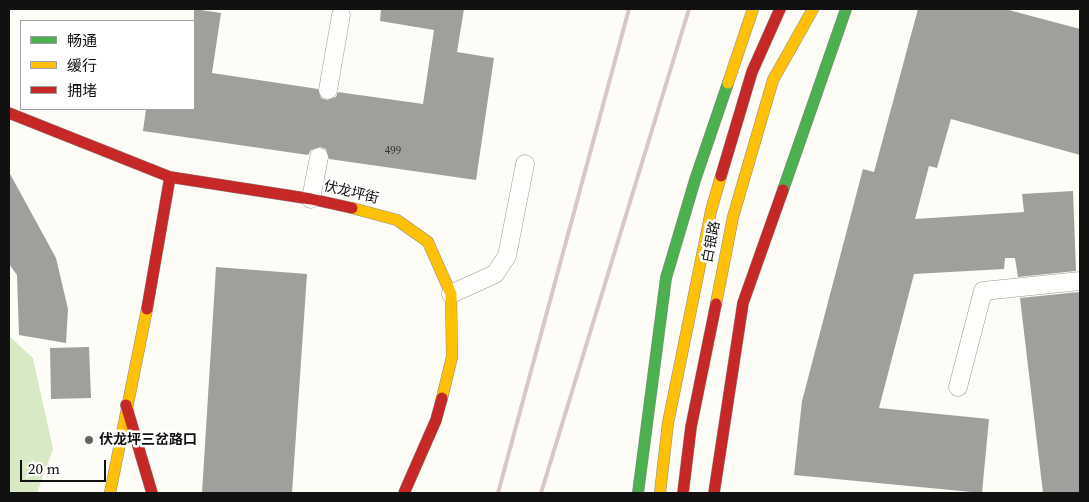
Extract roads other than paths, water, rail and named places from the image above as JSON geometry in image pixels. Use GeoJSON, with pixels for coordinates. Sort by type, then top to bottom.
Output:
{"type":"FeatureCollection","features":[{"type":"Feature","properties":{"kind":"main road"},"geometry":{"type":"LineString","coordinates":[[638,493],[666,278],[695,180],[753,9]]}},
{"type":"Feature","properties":{"kind":"main road","name":"白银路"},"geometry":{"type":"LineString","coordinates":[[660,493],[668,423],[710,211],[752,72],[780,9]]}},
{"type":"Feature","properties":{"kind":"main road","name":"白银路"},"geometry":{"type":"LineString","coordinates":[[683,493],[691,427],[732,217],[773,80],[813,9]]}},
{"type":"Feature","properties":{"kind":"main road"},"geometry":{"type":"LineString","coordinates":[[714,493],[743,303],[846,9]]}},
{"type":"Feature","properties":{"kind":"main road","name":"伏龙坪街"},"geometry":{"type":"LineString","coordinates":[[9,113],[170,176],[311,199],[396,220],[428,242],[451,294],[452,357],[436,420],[404,493]]}},
{"type":"Feature","properties":{"kind":"main road"},"geometry":{"type":"LineString","coordinates":[[110,493],[126,405],[151,289],[170,176]]}},
{"type":"Feature","properties":{"kind":"main road"},"geometry":{"type":"LineString","coordinates":[[126,405],[152,493]]}},
{"type":"Feature","properties":{"kind":"lane"},"geometry":{"type":"LineString","coordinates":[[328,90],[340,15]]}},
{"type":"Feature","properties":{"kind":"lane"},"geometry":{"type":"LineString","coordinates":[[311,199],[319,157]]}},
{"type":"Feature","properties":{"kind":"lane"},"geometry":{"type":"LineString","coordinates":[[451,294],[496,274],[507,256],[524,164]]}},
{"type":"Feature","properties":{"kind":"lane"},"geometry":{"type":"LineString","coordinates":[[958,387],[983,292],[1080,281]]}},
{"type":"Feature","properties":{"kind":"railway"},"geometry":{"type":"LineString","coordinates":[[498,493],[629,9]]}},
{"type":"Feature","properties":{"kind":"railway"},"geometry":{"type":"LineString","coordinates":[[541,493],[689,9]]}},
{"type":"Feature","properties":{"kind":"place","name":"伏龙坪三岔路口"},"geometry":{"type":"Point","coordinates":[89,440]}}]}
